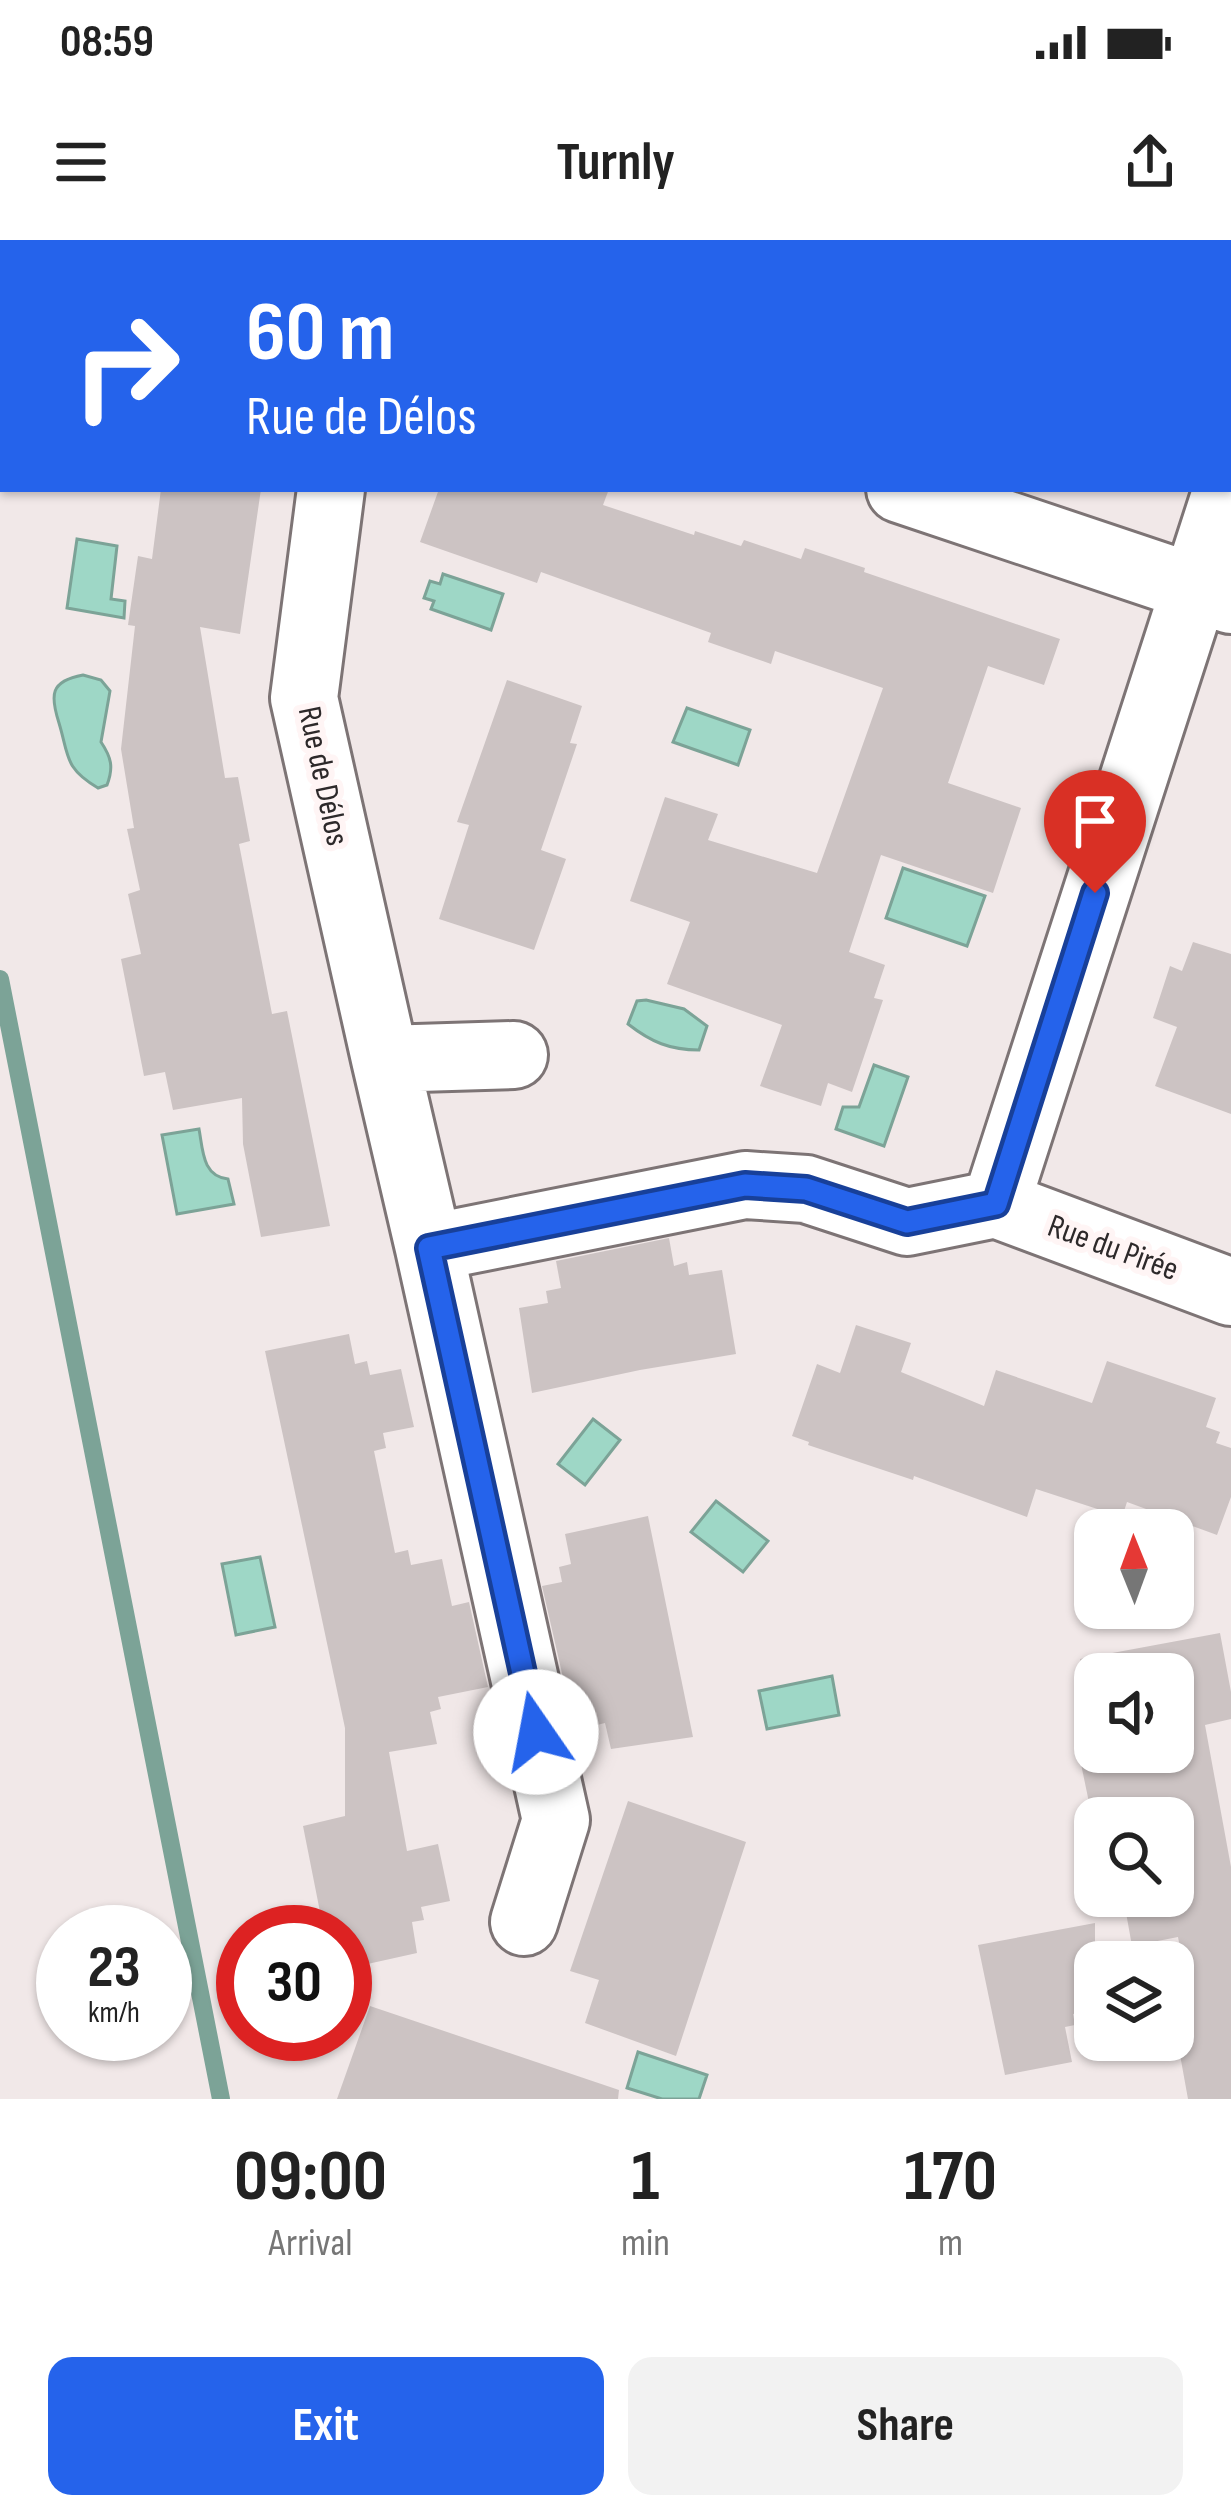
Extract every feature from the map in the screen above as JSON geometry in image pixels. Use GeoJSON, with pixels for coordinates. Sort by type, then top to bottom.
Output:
{"type":"FeatureCollection","features":[{"type":"Feature","properties":{"kind":"street","name":"Rue de Délos"},"geometry":{"type":"LineString","coordinates":[[331,492],[304,698],[556,1820],[524,1922]]}},
{"type":"Feature","properties":{"kind":"street"},"geometry":{"type":"LineString","coordinates":[[909,492],[1212,594]]}},
{"type":"Feature","properties":{"kind":"street"},"geometry":{"type":"LineString","coordinates":[[429,1248],[745,1185],[806,1189],[907,1222],[996,1204],[1212,594],[1226,492]]}},
{"type":"Feature","properties":{"kind":"street"},"geometry":{"type":"LineString","coordinates":[[385,1059],[514,1055]]}},
{"type":"Feature","properties":{"kind":"street","name":"Rue du Pirée"},"geometry":{"type":"LineString","coordinates":[[996,1204],[1231,1292]]}},
{"type":"Feature","properties":{"kind":"shaded area"},"geometry":{"type":"Polygon","coordinates":[[[77,539],[117,546],[111,599],[125,601],[124,618],[67,608],[77,539]]]}},
{"type":"Feature","properties":{"kind":"shaded area"},"geometry":{"type":"Polygon","coordinates":[[[443,574],[503,594],[491,630],[431,609],[434,601],[424,598],[430,581],[440,584],[443,574]]]}},
{"type":"Feature","properties":{"kind":"shaded area"},"geometry":{"type":"Polygon","coordinates":[[[83,675],[101,680],[110,691],[101,742],[110,773],[107,785],[98,788],[70,760],[54,705],[59,685],[83,675]]]}},
{"type":"Feature","properties":{"kind":"shaded area"},"geometry":{"type":"Polygon","coordinates":[[[687,708],[750,730],[738,765],[673,742],[687,708]]]}},
{"type":"Feature","properties":{"kind":"shaded area"},"geometry":{"type":"Polygon","coordinates":[[[903,868],[985,896],[967,946],[886,918],[903,868]]]}},
{"type":"Feature","properties":{"kind":"shaded area"},"geometry":{"type":"Polygon","coordinates":[[[637,1001],[684,1009],[707,1026],[699,1050],[661,1044],[628,1024],[637,1001]]]}},
{"type":"Feature","properties":{"kind":"shaded area"},"geometry":{"type":"Polygon","coordinates":[[[874,1065],[908,1077],[884,1146],[836,1129],[843,1107],[859,1107],[874,1065]]]}},
{"type":"Feature","properties":{"kind":"shaded area"},"geometry":{"type":"Polygon","coordinates":[[[199,1129],[205,1161],[213,1173],[228,1179],[234,1204],[177,1214],[162,1135],[199,1129]]]}},
{"type":"Feature","properties":{"kind":"shaded area"},"geometry":{"type":"Polygon","coordinates":[[[593,1419],[620,1440],[585,1485],[558,1464],[593,1419]]]}},
{"type":"Feature","properties":{"kind":"shaded area"},"geometry":{"type":"Polygon","coordinates":[[[716,1501],[768,1541],[743,1572],[691,1532],[716,1501]]]}},
{"type":"Feature","properties":{"kind":"shaded area"},"geometry":{"type":"Polygon","coordinates":[[[260,1557],[275,1627],[236,1635],[222,1564],[260,1557]]]}},
{"type":"Feature","properties":{"kind":"shaded area"},"geometry":{"type":"Polygon","coordinates":[[[832,1676],[839,1715],[767,1729],[759,1691],[832,1676]]]}},
{"type":"Feature","properties":{"kind":"shaded area"},"geometry":{"type":"Polygon","coordinates":[[[638,2052],[707,2075],[699,2099],[662,2099],[627,2088],[638,2052]]]}},
{"type":"Feature","properties":{"kind":"building"},"geometry":{"type":"Polygon","coordinates":[[[161,492],[261,492],[240,634],[200,627],[225,778],[238,777],[250,841],[239,844],[272,1014],[287,1011],[330,1226],[261,1237],[243,1144],[242,1098],[173,1110],[165,1072],[144,1076],[121,959],[141,954],[128,894],[140,890],[127,829],[134,828],[121,749],[135,626],[128,625],[138,556],[152,559],[161,492]]]}},
{"type":"Feature","properties":{"kind":"building"},"geometry":{"type":"Polygon","coordinates":[[[438,492],[608,492],[603,505],[694,535],[695,531],[741,546],[744,540],[801,559],[805,548],[1060,639],[1044,685],[988,666],[948,783],[1021,808],[993,893],[881,855],[849,952],[885,965],[874,998],[883,1000],[852,1092],[828,1083],[821,1106],[760,1086],[782,1025],[667,984],[690,922],[630,901],[665,797],[718,814],[708,840],[817,873],[883,688],[775,651],[771,664],[708,642],[711,633],[541,572],[537,583],[420,542],[438,492]]]}},
{"type":"Feature","properties":{"kind":"building"},"geometry":{"type":"Polygon","coordinates":[[[507,680],[582,706],[570,743],[577,744],[541,850],[566,859],[534,950],[439,919],[469,825],[457,822],[507,680]]]}},
{"type":"Feature","properties":{"kind":"building"},"geometry":{"type":"Polygon","coordinates":[[[1193,942],[1231,954],[1231,1114],[1155,1086],[1177,1027],[1153,1018],[1170,966],[1182,971],[1193,942]]]}},
{"type":"Feature","properties":{"kind":"building"},"geometry":{"type":"Polygon","coordinates":[[[669,1238],[674,1266],[687,1262],[689,1275],[722,1270],[736,1354],[532,1393],[519,1308],[548,1303],[546,1291],[561,1288],[556,1261],[669,1238]]]}},
{"type":"Feature","properties":{"kind":"building"},"geometry":{"type":"Polygon","coordinates":[[[856,1325],[911,1343],[901,1372],[984,1406],[996,1370],[1092,1403],[1107,1361],[1216,1398],[1206,1427],[1220,1432],[1216,1443],[1231,1448],[1231,1497],[1217,1535],[1194,1527],[1194,1509],[1146,1509],[1127,1502],[1125,1509],[1097,1509],[1036,1489],[1027,1517],[792,1436],[817,1364],[840,1373],[856,1325]]]}},
{"type":"Feature","properties":{"kind":"building"},"geometry":{"type":"Polygon","coordinates":[[[349,1334],[355,1364],[367,1361],[370,1375],[401,1369],[414,1427],[383,1433],[386,1448],[374,1451],[395,1553],[408,1550],[411,1565],[442,1559],[452,1606],[469,1602],[488,1687],[438,1697],[441,1709],[430,1712],[437,1744],[389,1752],[407,1851],[438,1844],[450,1901],[421,1907],[424,1920],[412,1922],[417,1953],[372,1963],[372,1905],[319,1905],[303,1826],[345,1816],[345,1728],[265,1351],[349,1334]]]}},
{"type":"Feature","properties":{"kind":"building"},"geometry":{"type":"Polygon","coordinates":[[[648,1516],[693,1737],[611,1749],[605,1723],[593,1726],[590,1713],[572,1717],[542,1586],[562,1582],[559,1567],[571,1564],[565,1534],[648,1516]]]}},
{"type":"Feature","properties":{"kind":"building"},"geometry":{"type":"Polygon","coordinates":[[[1220,1633],[1231,1719],[1205,1725],[1231,1867],[1231,2099],[1188,2099],[1181,2061],[1194,2061],[1194,1941],[1179,1941],[1178,1937],[1131,1941],[1127,1917],[1194,1917],[1194,1797],[1088,1797],[1083,1773],[1194,1773],[1194,1653],[1112,1653],[1220,1633]]]}},
{"type":"Feature","properties":{"kind":"building"},"geometry":{"type":"Polygon","coordinates":[[[628,1801],[746,1842],[676,2056],[585,2023],[599,1980],[570,1971],[628,1801]]]}},
{"type":"Feature","properties":{"kind":"building"},"geometry":{"type":"Polygon","coordinates":[[[1095,1923],[1095,1941],[1074,1941],[1074,2025],[1065,2027],[1072,2062],[1005,2075],[978,1945],[1095,1923]]]}},
{"type":"Feature","properties":{"kind":"building"},"geometry":{"type":"Polygon","coordinates":[[[372,2007],[619,2090],[618,2099],[337,2099],[350,2061],[372,2061],[372,2007]]]}},
{"type":"Feature","properties":{"kind":"waterway"},"geometry":{"type":"LineString","coordinates":[[0,979],[221,2099]]}},
{"type":"Feature","properties":{"kind":"route"},"geometry":{"type":"LineString","coordinates":[[536,1732],[429,1248],[745,1185],[806,1189],[907,1222],[996,1204],[1095,893]]}}]}
